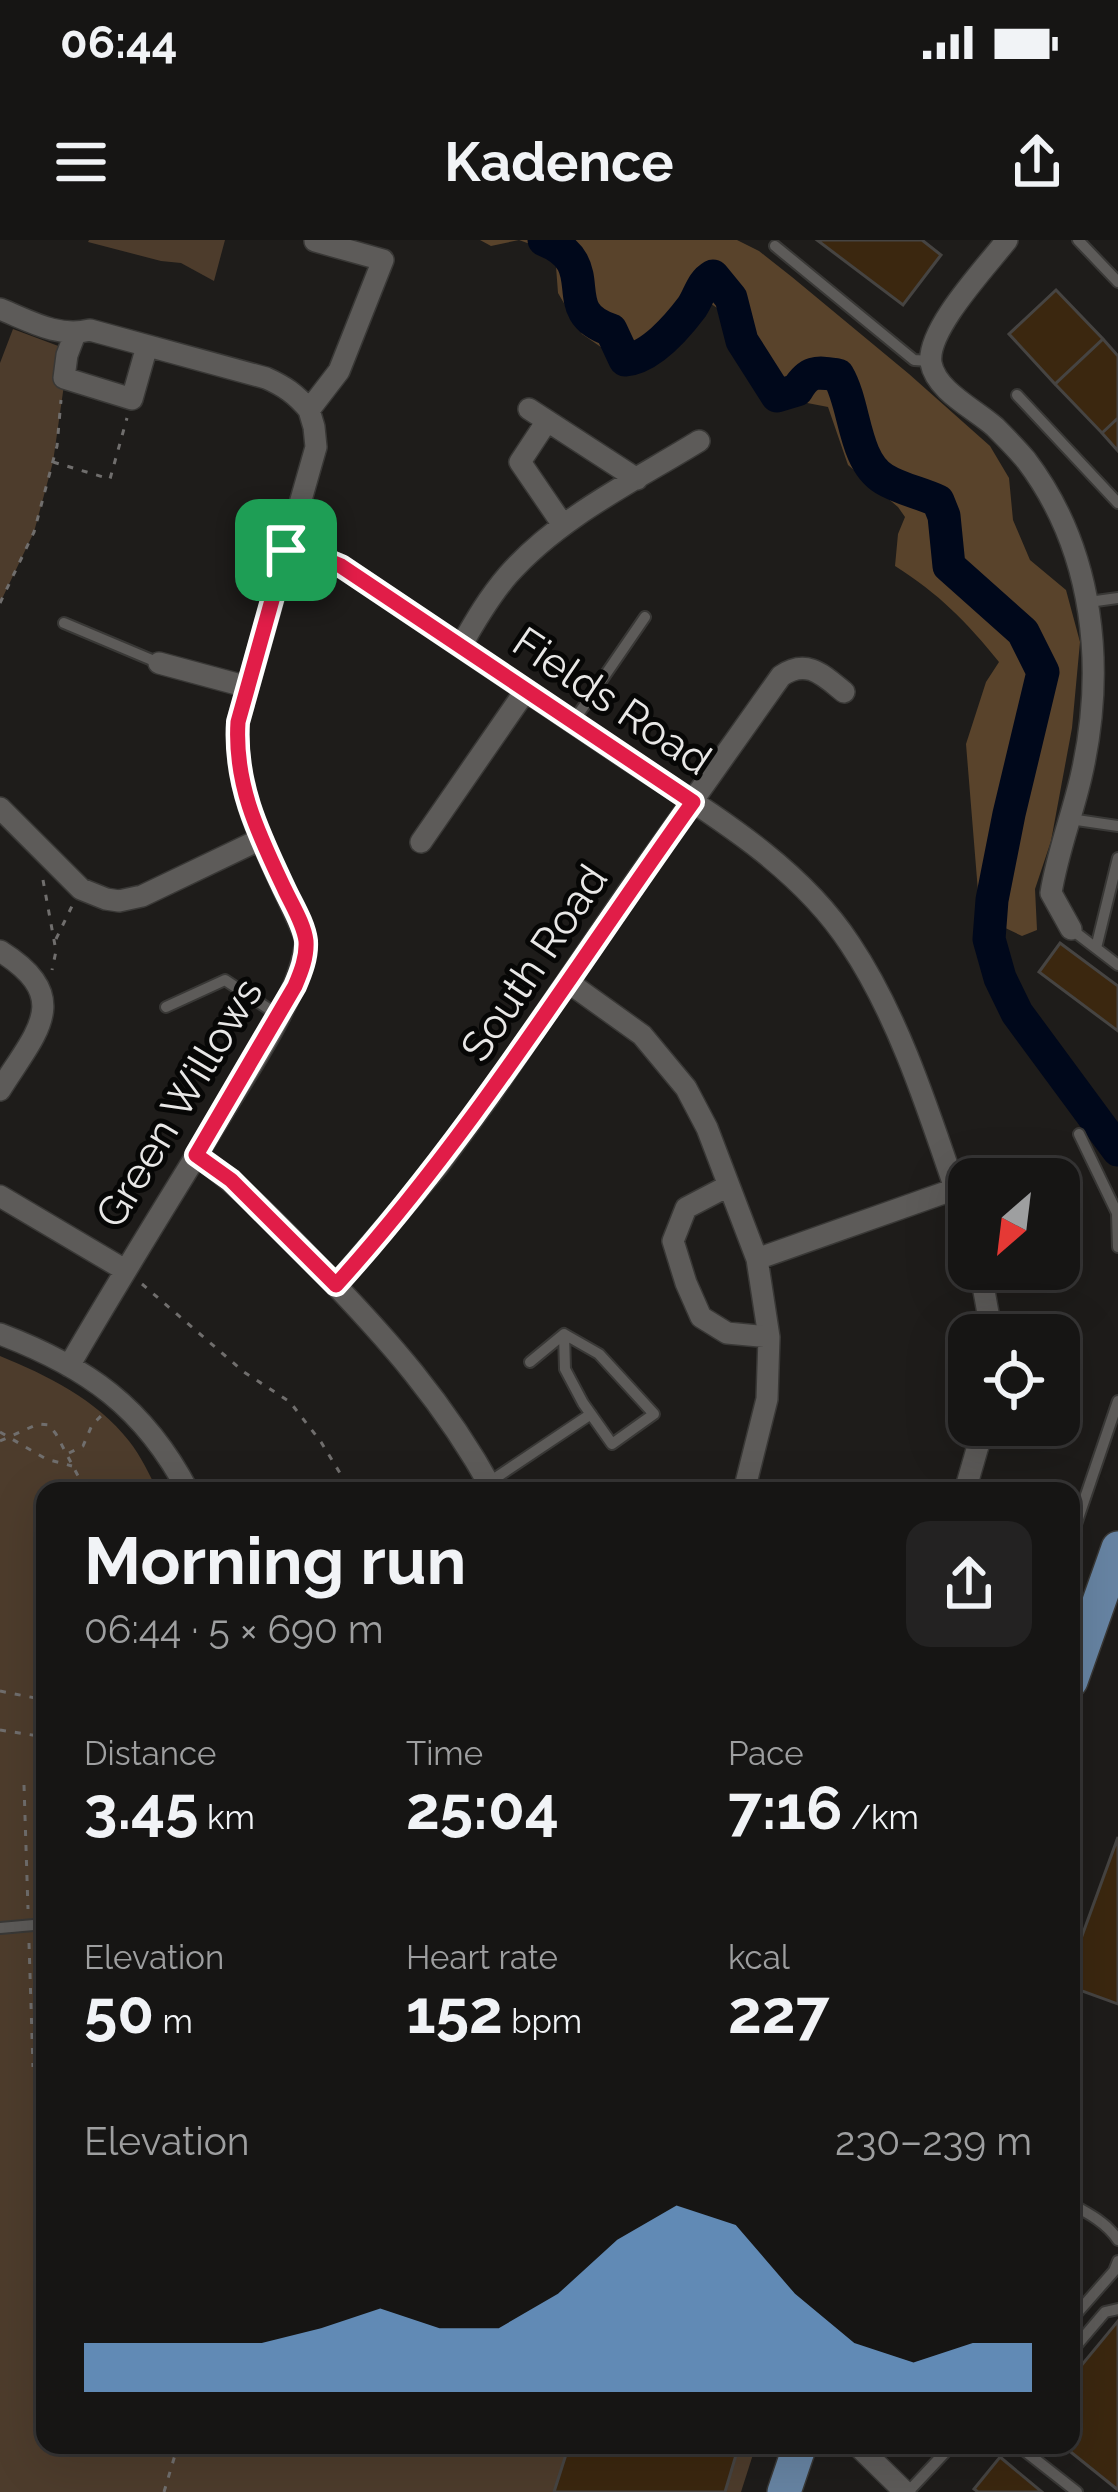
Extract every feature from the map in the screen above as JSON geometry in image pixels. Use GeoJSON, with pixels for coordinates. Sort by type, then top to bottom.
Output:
{"type":"FeatureCollection","features":[{"type":"Feature","properties":{"kind":"main road"},"geometry":{"type":"LineString","coordinates":[[1080,1656],[1118,1548]]}},
{"type":"Feature","properties":{"kind":"main road"},"geometry":{"type":"LineString","coordinates":[[784,2492],[797,2454]]}},
{"type":"Feature","properties":{"kind":"street"},"geometry":{"type":"LineString","coordinates":[[1007,240],[943,324],[930,361],[937,378],[1027,461],[1077,554],[1089,602],[1093,677],[1089,737],[1051,893],[1071,929]]}},
{"type":"Feature","properties":{"kind":"street"},"geometry":{"type":"LineString","coordinates":[[0,309],[56,332],[90,330],[266,378],[298,396],[309,410],[339,371],[383,260],[315,241]]}},
{"type":"Feature","properties":{"kind":"street"},"geometry":{"type":"LineString","coordinates":[[75,334],[64,378],[132,399],[147,346]]}},
{"type":"Feature","properties":{"kind":"street","name":"Green Willows"},"geometry":{"type":"LineString","coordinates":[[70,1366],[279,1016],[304,961],[306,939],[246,799],[236,750],[238,722],[316,447],[309,410]]}},
{"type":"Feature","properties":{"kind":"street"},"geometry":{"type":"LineString","coordinates":[[563,525],[520,462],[538,415],[637,478]]}},
{"type":"Feature","properties":{"kind":"street"},"geometry":{"type":"LineString","coordinates":[[461,646],[508,574],[563,525],[699,441]]}},
{"type":"Feature","properties":{"kind":"street","name":"Fields Road"},"geometry":{"type":"LineString","coordinates":[[286,550],[341,566],[693,802],[765,854],[810,895],[850,943],[882,1002],[948,1169]]}},
{"type":"Feature","properties":{"kind":"street"},"geometry":{"type":"LineString","coordinates":[[159,664],[248,687]]}},
{"type":"Feature","properties":{"kind":"street","name":"South Road"},"geometry":{"type":"LineString","coordinates":[[336,1285],[438,1166],[488,1098],[781,676],[792,668],[817,670],[844,692]]}},
{"type":"Feature","properties":{"kind":"street"},"geometry":{"type":"LineString","coordinates":[[421,842],[526,690]]}},
{"type":"Feature","properties":{"kind":"street"},"geometry":{"type":"LineString","coordinates":[[0,808],[81,889],[106,899],[130,900],[261,839]]}},
{"type":"Feature","properties":{"kind":"street"},"geometry":{"type":"LineString","coordinates":[[0,951],[38,983],[43,1006],[40,1021],[0,1090]]}},
{"type":"Feature","properties":{"kind":"street"},"geometry":{"type":"LineString","coordinates":[[568,982],[642,1035],[686,1088],[707,1128],[757,1259],[769,1337],[767,1399],[746,1482]]}},
{"type":"Feature","properties":{"kind":"street"},"geometry":{"type":"LineString","coordinates":[[196,1155],[231,1180],[336,1285],[432,1393],[487,1482]]}},
{"type":"Feature","properties":{"kind":"street"},"geometry":{"type":"LineString","coordinates":[[728,1186],[686,1208],[673,1241],[701,1317],[727,1333],[769,1337]]}},
{"type":"Feature","properties":{"kind":"street"},"geometry":{"type":"LineString","coordinates":[[757,1259],[948,1191]]}},
{"type":"Feature","properties":{"kind":"street"},"geometry":{"type":"LineString","coordinates":[[0,1196],[125,1270]]}},
{"type":"Feature","properties":{"kind":"street"},"geometry":{"type":"LineString","coordinates":[[0,1334],[70,1366],[120,1400],[156,1438],[183,1482]]}},
{"type":"Feature","properties":{"kind":"street"},"geometry":{"type":"LineString","coordinates":[[968,1482],[978,1446]]}},
{"type":"Feature","properties":{"kind":"street"},"geometry":{"type":"LineString","coordinates":[[867,2454],[907,2492]]}},
{"type":"Feature","properties":{"kind":"lane"},"geometry":{"type":"LineString","coordinates":[[1078,240],[1118,282]]}},
{"type":"Feature","properties":{"kind":"lane"},"geometry":{"type":"LineString","coordinates":[[775,246],[914,360],[930,361]]}},
{"type":"Feature","properties":{"kind":"lane"},"geometry":{"type":"LineString","coordinates":[[1017,395],[1118,503]]}},
{"type":"Feature","properties":{"kind":"lane"},"geometry":{"type":"LineString","coordinates":[[1089,602],[1118,598]]}},
{"type":"Feature","properties":{"kind":"lane"},"geometry":{"type":"LineString","coordinates":[[573,722],[646,617]]}},
{"type":"Feature","properties":{"kind":"lane"},"geometry":{"type":"LineString","coordinates":[[64,622],[159,664]]}},
{"type":"Feature","properties":{"kind":"lane"},"geometry":{"type":"LineString","coordinates":[[1070,819],[1118,826]]}},
{"type":"Feature","properties":{"kind":"lane"},"geometry":{"type":"LineString","coordinates":[[1096,948],[1118,859]]}},
{"type":"Feature","properties":{"kind":"lane"},"geometry":{"type":"LineString","coordinates":[[1071,929],[1118,965]]}},
{"type":"Feature","properties":{"kind":"lane"},"geometry":{"type":"LineString","coordinates":[[166,1007],[225,980],[279,1016]]}},
{"type":"Feature","properties":{"kind":"lane"},"geometry":{"type":"LineString","coordinates":[[1079,1134],[1117,1213],[1118,1246]]}},
{"type":"Feature","properties":{"kind":"lane"},"geometry":{"type":"LineString","coordinates":[[530,1362],[564,1334]]}},
{"type":"Feature","properties":{"kind":"lane"},"geometry":{"type":"LineString","coordinates":[[564,1334],[599,1354],[655,1414],[612,1444],[565,1369],[564,1334]]}},
{"type":"Feature","properties":{"kind":"lane"},"geometry":{"type":"LineString","coordinates":[[1080,1513],[1118,1401]]}},
{"type":"Feature","properties":{"kind":"lane"},"geometry":{"type":"LineString","coordinates":[[497,1482],[590,1414]]}},
{"type":"Feature","properties":{"kind":"lane"},"geometry":{"type":"LineString","coordinates":[[0,1928],[36,1925]]}},
{"type":"Feature","properties":{"kind":"lane"},"geometry":{"type":"LineString","coordinates":[[1080,2209],[1118,2240]]}},
{"type":"Feature","properties":{"kind":"lane"},"geometry":{"type":"LineString","coordinates":[[1080,2310],[1118,2261]]}},
{"type":"Feature","properties":{"kind":"lane"},"geometry":{"type":"LineString","coordinates":[[1080,2341],[1105,2312],[1118,2309]]}},
{"type":"Feature","properties":{"kind":"lane"},"geometry":{"type":"LineString","coordinates":[[907,2492],[943,2454]]}},
{"type":"Feature","properties":{"kind":"lane"},"geometry":{"type":"LineString","coordinates":[[1028,2454],[1077,2492]]}},
{"type":"Feature","properties":{"kind":"path"},"geometry":{"type":"LineString","coordinates":[[0,603],[34,532],[53,462],[64,378]]}},
{"type":"Feature","properties":{"kind":"path"},"geometry":{"type":"LineString","coordinates":[[53,462],[110,479],[132,399]]}},
{"type":"Feature","properties":{"kind":"path"},"geometry":{"type":"LineString","coordinates":[[38,983],[54,968],[55,940],[40,873]]}},
{"type":"Feature","properties":{"kind":"path"},"geometry":{"type":"LineString","coordinates":[[55,940],[81,889]]}},
{"type":"Feature","properties":{"kind":"path"},"geometry":{"type":"LineString","coordinates":[[125,1270],[244,1372],[290,1402],[345,1482]]}},
{"type":"Feature","properties":{"kind":"path"},"geometry":{"type":"LineString","coordinates":[[67,1454],[83,1446],[92,1424],[120,1400]]}},
{"type":"Feature","properties":{"kind":"path"},"geometry":{"type":"LineString","coordinates":[[0,1442],[45,1424],[54,1430],[82,1482]]}},
{"type":"Feature","properties":{"kind":"path"},"geometry":{"type":"LineString","coordinates":[[0,1432],[46,1459],[74,1466]]}},
{"type":"Feature","properties":{"kind":"path"},"geometry":{"type":"LineString","coordinates":[[0,1691],[36,1698]]}},
{"type":"Feature","properties":{"kind":"path"},"geometry":{"type":"LineString","coordinates":[[0,1730],[36,1736]]}},
{"type":"Feature","properties":{"kind":"path"},"geometry":{"type":"LineString","coordinates":[[164,2492],[175,2454]]}},
{"type":"Feature","properties":{"kind":"shaded area"},"geometry":{"type":"Polygon","coordinates":[[[89,240],[225,240],[214,281],[181,263],[89,240]]]}},
{"type":"Feature","properties":{"kind":"shaded area"},"geometry":{"type":"Polygon","coordinates":[[[480,240],[519,240],[491,246],[480,240]]]}},
{"type":"Feature","properties":{"kind":"shaded area"},"geometry":{"type":"Polygon","coordinates":[[[519,240],[737,240],[792,277],[990,446],[1009,478],[1013,520],[1030,560],[1066,590],[1080,642],[1072,728],[1051,841],[1035,889],[1037,930],[1022,936],[980,916],[966,744],[986,682],[999,662],[951,609],[895,566],[905,517],[848,465],[828,407],[761,394],[720,310],[707,301],[637,363],[611,354],[582,334],[558,293],[555,253],[519,240]]]}},
{"type":"Feature","properties":{"kind":"shaded area"},"geometry":{"type":"Polygon","coordinates":[[[13,329],[69,350],[53,462],[34,532],[0,603],[0,363],[13,329]]]}},
{"type":"Feature","properties":{"kind":"shaded area"},"geometry":{"type":"Polygon","coordinates":[[[0,1356],[53,1380],[102,1413],[133,1447],[153,1482],[36,1482],[36,2454],[753,2454],[741,2492],[0,2492],[0,1356]]]}},
{"type":"Feature","properties":{"kind":"building"},"geometry":{"type":"Polygon","coordinates":[[[817,240],[922,240],[941,255],[903,305],[817,240]]]}},
{"type":"Feature","properties":{"kind":"building"},"geometry":{"type":"Polygon","coordinates":[[[1056,290],[1103,339],[1055,384],[1009,334],[1056,290]]]}},
{"type":"Feature","properties":{"kind":"building"},"geometry":{"type":"Polygon","coordinates":[[[1103,339],[1118,356],[1118,418],[1102,433],[1055,384],[1103,339]]]}},
{"type":"Feature","properties":{"kind":"building"},"geometry":{"type":"Polygon","coordinates":[[[1118,418],[1118,451],[1102,433],[1118,418]]]}},
{"type":"Feature","properties":{"kind":"building"},"geometry":{"type":"Polygon","coordinates":[[[1060,943],[1118,986],[1118,1031],[1039,972],[1060,943]]]}},
{"type":"Feature","properties":{"kind":"building"},"geometry":{"type":"Polygon","coordinates":[[[1118,1837],[1118,2004],[1080,1990],[1080,1941],[1118,1837]]]}},
{"type":"Feature","properties":{"kind":"building"},"geometry":{"type":"Polygon","coordinates":[[[1118,2321],[1118,2490],[1073,2454],[1080,2454],[1080,2367],[1118,2321]]]}},
{"type":"Feature","properties":{"kind":"building"},"geometry":{"type":"Polygon","coordinates":[[[566,2454],[736,2454],[725,2492],[554,2492],[566,2454]]]}},
{"type":"Feature","properties":{"kind":"building"},"geometry":{"type":"Polygon","coordinates":[[[1000,2457],[1042,2492],[974,2489],[1000,2457]]]}},
{"type":"Feature","properties":{"kind":"waterway"},"geometry":{"type":"LineString","coordinates":[[544,240],[572,262],[584,311],[611,330],[625,360],[644,354],[662,340],[713,276],[731,298],[742,341],[777,396],[797,390],[814,374],[838,375],[866,459],[884,479],[938,501],[949,566],[1023,632],[1043,672],[1009,814],[989,939],[1017,1013],[1118,1150]]}},
{"type":"Feature","properties":{"kind":"route"},"geometry":{"type":"LineString","coordinates":[[286,550],[341,566],[693,802],[438,1166],[336,1285],[231,1180],[196,1155],[295,986],[304,961],[306,939],[246,799],[236,750],[238,722],[286,550]]}}]}
